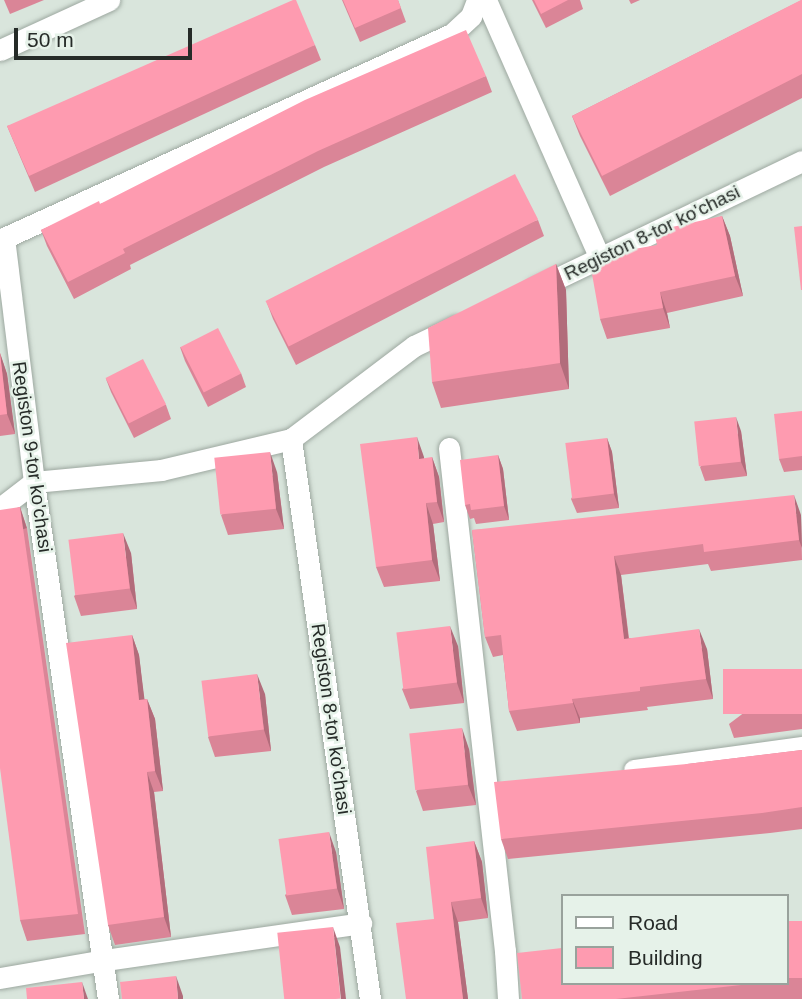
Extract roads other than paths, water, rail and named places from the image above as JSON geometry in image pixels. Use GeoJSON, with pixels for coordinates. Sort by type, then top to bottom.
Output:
{"type":"FeatureCollection","features":[{"type":"Feature","properties":{"kind":"street"},"geometry":{"type":"LineString","coordinates":[[0,50],[109,0]]}},
{"type":"Feature","properties":{"kind":"street","name":"Registon 9-tor ko'chasi"},"geometry":{"type":"LineString","coordinates":[[108,999],[105,960],[34,482],[4,238],[453,33],[471,16],[477,0]]}},
{"type":"Feature","properties":{"kind":"street"},"geometry":{"type":"LineString","coordinates":[[486,0],[600,258]]}},
{"type":"Feature","properties":{"kind":"street","name":"Registon 8-tor ko'chasi"},"geometry":{"type":"LineString","coordinates":[[513,299],[802,161]]}},
{"type":"Feature","properties":{"kind":"street"},"geometry":{"type":"LineString","coordinates":[[0,508],[34,482],[161,470],[290,439],[414,346],[476,317]]}},
{"type":"Feature","properties":{"kind":"street","name":"Registon 8-tor ko'chasi"},"geometry":{"type":"LineString","coordinates":[[290,439],[370,999]]}},
{"type":"Feature","properties":{"kind":"street"},"geometry":{"type":"LineString","coordinates":[[449,448],[467,538],[486,791],[504,937],[508,999]]}},
{"type":"Feature","properties":{"kind":"street"},"geometry":{"type":"LineString","coordinates":[[610,774],[802,747]]}},
{"type":"Feature","properties":{"kind":"street"},"geometry":{"type":"LineString","coordinates":[[486,791],[514,787]]}},
{"type":"Feature","properties":{"kind":"street"},"geometry":{"type":"LineString","coordinates":[[0,978],[361,923]]}}]}
